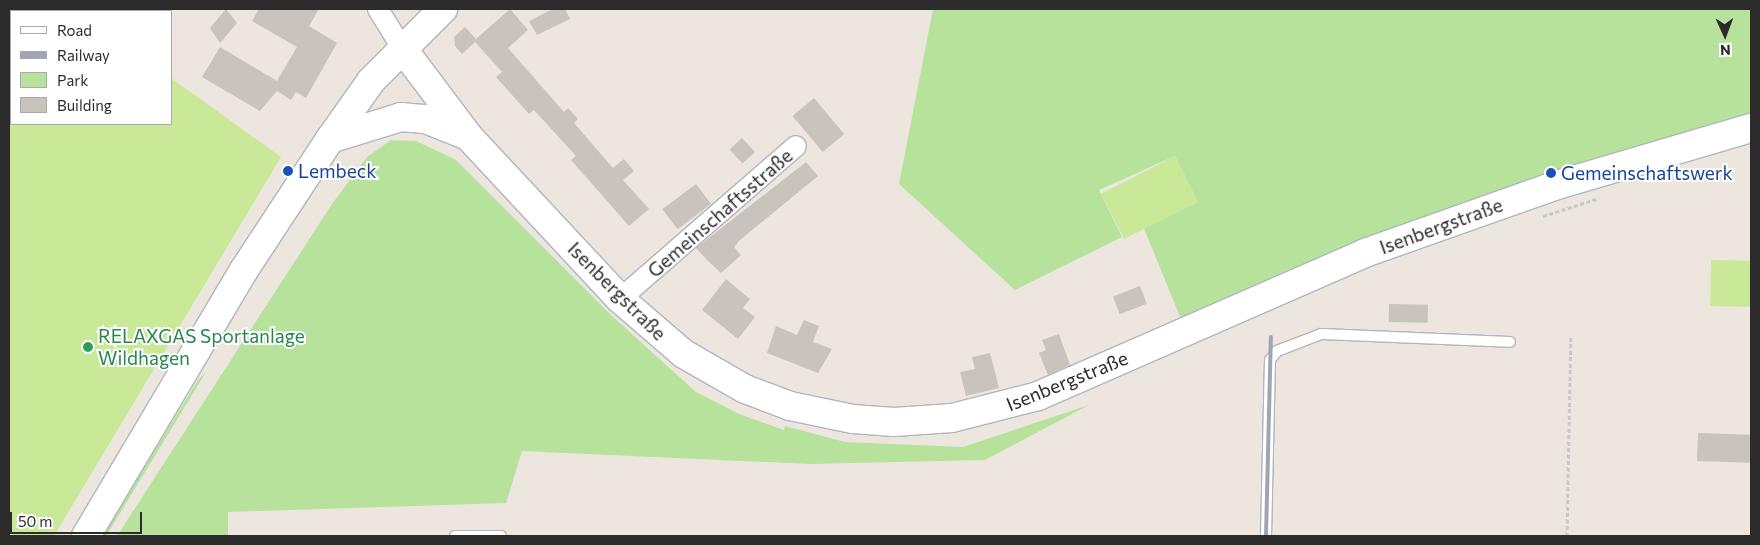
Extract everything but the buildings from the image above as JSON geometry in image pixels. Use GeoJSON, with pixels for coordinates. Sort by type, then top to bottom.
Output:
{"type":"FeatureCollection","features":[{"type":"Feature","properties":{"kind":"main road"},"geometry":{"type":"LineString","coordinates":[[86,536],[244,270],[330,138],[402,48],[443,9]]}},
{"type":"Feature","properties":{"kind":"main road","name":"Isenbergstraße"},"geometry":{"type":"LineString","coordinates":[[402,48],[469,137],[620,299],[684,354],[768,398],[853,419],[952,418],[1064,386],[1373,250],[1566,182],[1751,128]]}},
{"type":"Feature","properties":{"kind":"main road"},"geometry":{"type":"LineString","coordinates":[[330,138],[401,116],[425,119],[469,137]]}},
{"type":"Feature","properties":{"kind":"street"},"geometry":{"type":"LineString","coordinates":[[378,9],[402,48]]}},
{"type":"Feature","properties":{"kind":"street","name":"Gemeinschaftsstraße"},"geometry":{"type":"LineString","coordinates":[[620,299],[796,146]]}},
{"type":"Feature","properties":{"kind":"lane"},"geometry":{"type":"LineString","coordinates":[[1266,536],[1270,360],[1277,350],[1321,334],[1510,342]]}},
{"type":"Feature","properties":{"kind":"lane"},"geometry":{"type":"LineString","coordinates":[[455,536],[501,536]]}},
{"type":"Feature","properties":{"kind":"path"},"geometry":{"type":"LineString","coordinates":[[1536,218],[1602,197]]}},
{"type":"Feature","properties":{"kind":"path"},"geometry":{"type":"LineString","coordinates":[[1567,536],[1571,335]]}},
{"type":"Feature","properties":{"kind":"green space","name":"RELAXGAS Sportanlage Wildhagen"},"geometry":{"type":"Polygon","coordinates":[[[9,9],[52,10],[10,10],[10,125],[172,125],[172,79],[281,157],[54,536],[9,536],[9,9]]]}},
{"type":"Feature","properties":{"kind":"green space"},"geometry":{"type":"Polygon","coordinates":[[[933,9],[1751,9],[1751,116],[1183,324],[1143,226],[1198,202],[1175,156],[1099,190],[1122,237],[1015,290],[899,184],[933,9]]]}},
{"type":"Feature","properties":{"kind":"green space"},"geometry":{"type":"Polygon","coordinates":[[[391,140],[416,141],[456,160],[613,317],[696,392],[739,414],[784,430],[785,426],[845,442],[963,447],[1089,405],[985,460],[810,464],[522,451],[506,503],[228,512],[228,536],[117,536],[332,204],[367,157],[391,140]]]}},
{"type":"Feature","properties":{"kind":"green space"},"geometry":{"type":"Polygon","coordinates":[[[1175,156],[1198,201],[1124,239],[1101,194],[1175,156]]]}},
{"type":"Feature","properties":{"kind":"green space"},"geometry":{"type":"Polygon","coordinates":[[[1711,260],[1751,261],[1750,307],[1710,306],[1711,260]]]}},
{"type":"Feature","properties":{"kind":"green space"},"geometry":{"type":"Polygon","coordinates":[[[206,372],[106,536],[102,536],[198,380],[206,372]]]}},
{"type":"Feature","properties":{"kind":"railway"},"geometry":{"type":"LineString","coordinates":[[1266,536],[1271,337]]}},
{"type":"Feature","properties":{"kind":"place","name":"Lembeck"},"geometry":{"type":"Point","coordinates":[288,171]}},
{"type":"Feature","properties":{"kind":"place","name":"Gemeinschaftswerk"},"geometry":{"type":"Point","coordinates":[1551,173]}},
{"type":"Feature","properties":{"kind":"place","name":"RELAXGAS Sportanlage Wildhagen"},"geometry":{"type":"Point","coordinates":[88,347]}}]}
